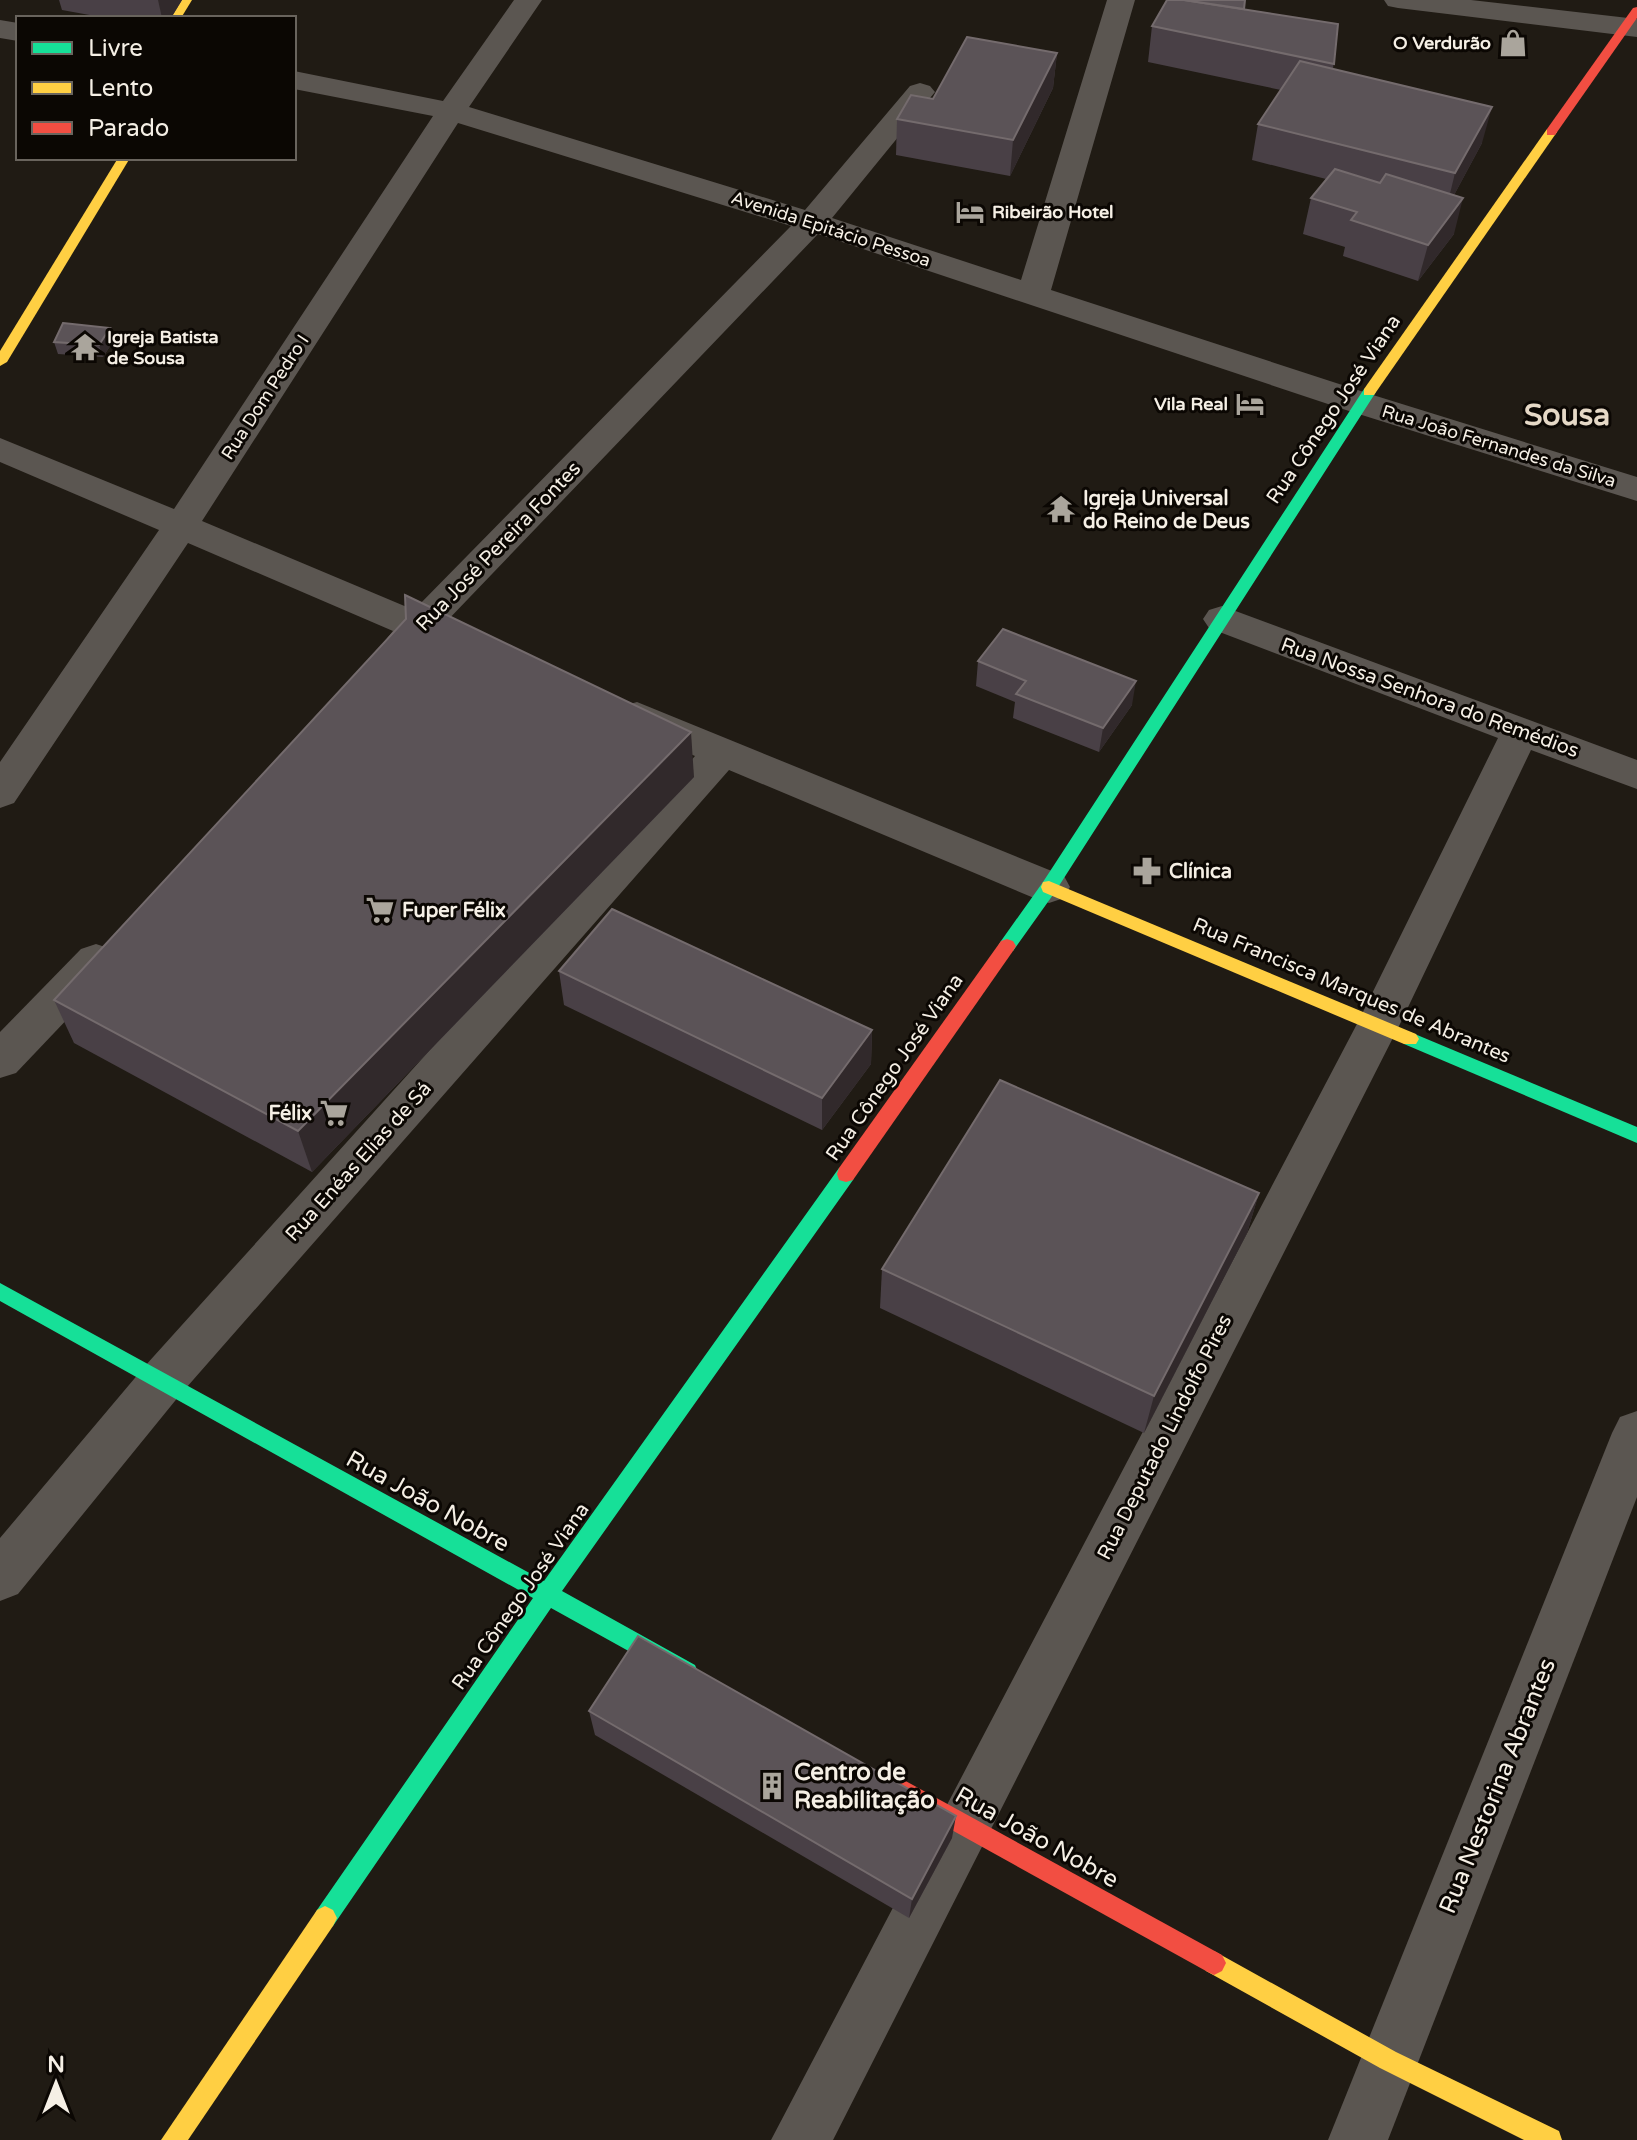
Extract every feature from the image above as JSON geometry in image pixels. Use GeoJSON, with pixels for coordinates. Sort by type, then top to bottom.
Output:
{"type":"FeatureCollection","features":[{"type":"Feature","properties":{"kind":"main road","name":"Rua Cônego José Viana"},"geometry":{"type":"LineString","coordinates":[[173,2140],[547,1595],[1049,887],[1361,403],[1633,22]]}},
{"type":"Feature","properties":{"kind":"main road"},"geometry":{"type":"LineString","coordinates":[[0,362],[123,160]]}},
{"type":"Feature","properties":{"kind":"main road","name":"Rua Francisca Marques de Abrantes"},"geometry":{"type":"LineString","coordinates":[[1049,887],[1637,1135]]}},
{"type":"Feature","properties":{"kind":"main road","name":"Rua João Nobre"},"geometry":{"type":"LineString","coordinates":[[0,1291],[699,1679]]}},
{"type":"Feature","properties":{"kind":"main road","name":"Rua João Nobre"},"geometry":{"type":"LineString","coordinates":[[880,1778],[1388,2060],[1550,2140]]}},
{"type":"Feature","properties":{"kind":"street","name":"Rua Dom Pedro I"},"geometry":{"type":"LineString","coordinates":[[0,793],[180,527],[451,111],[528,0]]}},
{"type":"Feature","properties":{"kind":"street"},"geometry":{"type":"LineString","coordinates":[[1033,296],[1121,0]]}},
{"type":"Feature","properties":{"kind":"street"},"geometry":{"type":"LineString","coordinates":[[1398,0],[1633,22]]}},
{"type":"Feature","properties":{"kind":"street","name":"Avenida Epitácio Pessoa"},"geometry":{"type":"LineString","coordinates":[[296,80],[451,111],[812,222],[1361,403]]}},
{"type":"Feature","properties":{"kind":"street","name":"Rua José Pereira Fontes"},"geometry":{"type":"LineString","coordinates":[[375,673],[812,222],[920,92]]}},
{"type":"Feature","properties":{"kind":"street","name":"Rua João Fernandes da Silva"},"geometry":{"type":"LineString","coordinates":[[1361,403],[1637,489]]}},
{"type":"Feature","properties":{"kind":"street"},"geometry":{"type":"LineString","coordinates":[[0,449],[477,651]]}},
{"type":"Feature","properties":{"kind":"street","name":"Rua Nossa Senhora do Remédios"},"geometry":{"type":"LineString","coordinates":[[1222,619],[1637,775]]}},
{"type":"Feature","properties":{"kind":"street"},"geometry":{"type":"LineString","coordinates":[[607,704],[1049,887]]}},
{"type":"Feature","properties":{"kind":"street","name":"Rua Deputado Lindolfo Pires"},"geometry":{"type":"LineString","coordinates":[[801,2140],[1378,1024],[1521,730]]}},
{"type":"Feature","properties":{"kind":"street","name":"Rua Enéas Elias de Sá"},"geometry":{"type":"LineString","coordinates":[[0,1577],[162,1381],[723,751]]}},
{"type":"Feature","properties":{"kind":"street"},"geometry":{"type":"LineString","coordinates":[[0,1060],[121,935]]}},
{"type":"Feature","properties":{"kind":"street","name":"Rua Nestorina Abrantes"},"geometry":{"type":"LineString","coordinates":[[1358,2140],[1637,1433]]}},
{"type":"Feature","properties":{"kind":"building"},"geometry":{"type":"Polygon","coordinates":[[[1167,0],[1338,24],[1334,64],[1152,26],[1167,0]]]}},
{"type":"Feature","properties":{"kind":"building"},"geometry":{"type":"Polygon","coordinates":[[[1184,0],[1245,0],[1244,9],[1184,0]]]}},
{"type":"Feature","properties":{"kind":"building"},"geometry":{"type":"Polygon","coordinates":[[[967,37],[1057,53],[1013,140],[897,119],[911,95],[933,99],[967,37]]]}},
{"type":"Feature","properties":{"kind":"building"},"geometry":{"type":"Polygon","coordinates":[[[1300,61],[1492,107],[1455,173],[1258,124],[1300,61]]]}},
{"type":"Feature","properties":{"kind":"building"},"geometry":{"type":"Polygon","coordinates":[[[1335,169],[1380,183],[1386,174],[1463,198],[1428,245],[1351,220],[1357,212],[1311,198],[1335,169]]]}},
{"type":"Feature","properties":{"kind":"building"},"geometry":{"type":"Polygon","coordinates":[[[63,323],[110,328],[99,345],[54,342],[63,323]]]}},
{"type":"Feature","properties":{"kind":"building","name":"Fuper Félix"},"geometry":{"type":"Polygon","coordinates":[[[405,595],[691,732],[298,1131],[54,1000],[406,619],[405,595]]]}},
{"type":"Feature","properties":{"kind":"building"},"geometry":{"type":"Polygon","coordinates":[[[1003,629],[1136,681],[1103,728],[1016,694],[1026,681],[978,661],[1003,629]]]}},
{"type":"Feature","properties":{"kind":"building"},"geometry":{"type":"Polygon","coordinates":[[[612,909],[872,1030],[822,1098],[559,971],[612,909]]]}},
{"type":"Feature","properties":{"kind":"building"},"geometry":{"type":"Polygon","coordinates":[[[1000,1080],[1259,1193],[1154,1396],[882,1269],[1000,1080]]]}},
{"type":"Feature","properties":{"kind":"building","name":"Centro de Reabilitação"},"geometry":{"type":"Polygon","coordinates":[[[638,1636],[956,1816],[912,1899],[589,1711],[638,1636]]]}},
{"type":"Feature","properties":{"kind":"traffic: fast"},"geometry":{"type":"LineString","coordinates":[[1007,946],[1049,887],[1369,392]]}},
{"type":"Feature","properties":{"kind":"traffic: fast"},"geometry":{"type":"LineString","coordinates":[[1410,1039],[1637,1135]]}},
{"type":"Feature","properties":{"kind":"traffic: fast"},"geometry":{"type":"LineString","coordinates":[[325,1918],[547,1595],[846,1174]]}},
{"type":"Feature","properties":{"kind":"traffic: fast"},"geometry":{"type":"LineString","coordinates":[[0,1291],[687,1672]]}},
{"type":"Feature","properties":{"kind":"traffic: slow"},"geometry":{"type":"LineString","coordinates":[[176,16],[186,0]]}},
{"type":"Feature","properties":{"kind":"traffic: slow"},"geometry":{"type":"LineString","coordinates":[[1369,392],[1551,132]]}},
{"type":"Feature","properties":{"kind":"traffic: slow"},"geometry":{"type":"LineString","coordinates":[[0,362],[123,160]]}},
{"type":"Feature","properties":{"kind":"traffic: slow"},"geometry":{"type":"LineString","coordinates":[[1049,887],[1410,1039]]}},
{"type":"Feature","properties":{"kind":"traffic: slow"},"geometry":{"type":"LineString","coordinates":[[173,2140],[325,1918]]}},
{"type":"Feature","properties":{"kind":"traffic: slow"},"geometry":{"type":"LineString","coordinates":[[1214,1963],[1388,2060],[1550,2140]]}},
{"type":"Feature","properties":{"kind":"traffic: jam"},"geometry":{"type":"LineString","coordinates":[[1551,132],[1637,10]]}},
{"type":"Feature","properties":{"kind":"traffic: jam"},"geometry":{"type":"LineString","coordinates":[[846,1174],[1007,946]]}},
{"type":"Feature","properties":{"kind":"traffic: jam"},"geometry":{"type":"LineString","coordinates":[[902,1790],[1214,1963]]}},
{"type":"Feature","properties":{"kind":"place","name":"O Verdurão"},"geometry":{"type":"Point","coordinates":[1513,43]}},
{"type":"Feature","properties":{"kind":"place","name":"Ribeirão Hotel"},"geometry":{"type":"Point","coordinates":[970,212]}},
{"type":"Feature","properties":{"kind":"place","name":"Igreja Batista de Sousa"},"geometry":{"type":"Point","coordinates":[85,347]}},
{"type":"Feature","properties":{"kind":"place","name":"Vila Real"},"geometry":{"type":"Point","coordinates":[1250,404]}},
{"type":"Feature","properties":{"kind":"place","name":"Igreja Universal do Reino de Deus"},"geometry":{"type":"Point","coordinates":[1061,509]}},
{"type":"Feature","properties":{"kind":"place","name":"Clínica"},"geometry":{"type":"Point","coordinates":[1147,871]}},
{"type":"Feature","properties":{"kind":"place","name":"Fuper Félix"},"geometry":{"type":"Point","coordinates":[380,910]}},
{"type":"Feature","properties":{"kind":"place","name":"Félix"},"geometry":{"type":"Point","coordinates":[334,1113]}},
{"type":"Feature","properties":{"kind":"place","name":"Centro de Reabilitação"},"geometry":{"type":"Point","coordinates":[772,1786]}},
{"type":"Feature","properties":{"kind":"district","name":"Sousa"},"geometry":{"type":"Point","coordinates":[1567,415]}}]}
